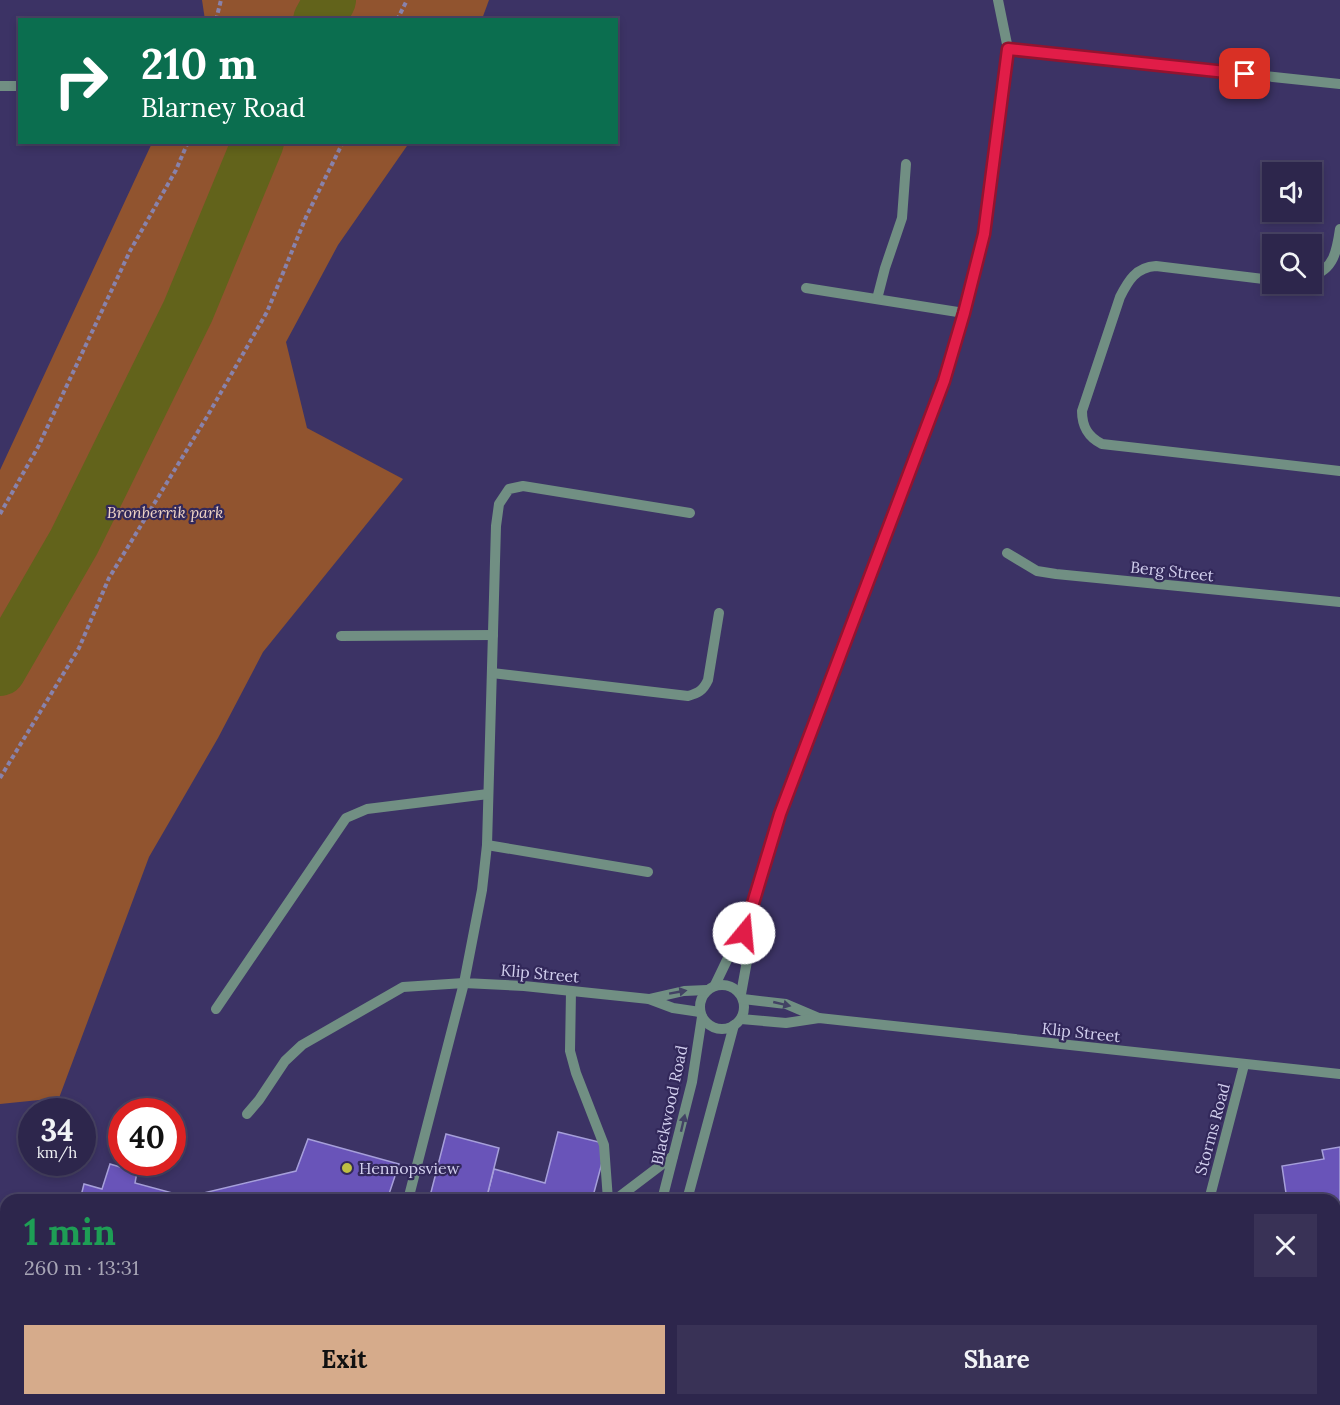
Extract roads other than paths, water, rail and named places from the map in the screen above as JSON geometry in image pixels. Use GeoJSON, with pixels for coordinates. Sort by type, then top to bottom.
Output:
{"type":"FeatureCollection","features":[{"type":"Feature","properties":{"kind":"street"},"geometry":{"type":"LineString","coordinates":[[738,1022],[726,1029],[707,1024],[701,1014],[699,1004],[744,933],[780,814],[944,381],[964,313],[984,234],[1008,49],[998,0]]}},
{"type":"Feature","properties":{"kind":"street"},"geometry":{"type":"LineString","coordinates":[[1008,49],[1340,84]]}},
{"type":"Feature","properties":{"kind":"street"},"geometry":{"type":"LineString","coordinates":[[0,86],[18,86]]}},
{"type":"Feature","properties":{"kind":"street"},"geometry":{"type":"LineString","coordinates":[[877,300],[885,267],[902,218],[906,164]]}},
{"type":"Feature","properties":{"kind":"street"},"geometry":{"type":"LineString","coordinates":[[1322,270],[1334,260],[1340,229]]}},
{"type":"Feature","properties":{"kind":"street"},"geometry":{"type":"LineString","coordinates":[[1262,279],[1156,266],[1135,273],[1120,297],[1082,411],[1084,427],[1093,440],[1102,444],[1340,471]]}},
{"type":"Feature","properties":{"kind":"street"},"geometry":{"type":"LineString","coordinates":[[806,288],[964,313]]}},
{"type":"Feature","properties":{"kind":"street"},"geometry":{"type":"LineString","coordinates":[[410,1194],[464,983],[482,890],[487,845],[496,526],[499,504],[509,489],[523,486],[690,513]]}},
{"type":"Feature","properties":{"kind":"street","name":"Berg Street"},"geometry":{"type":"LineString","coordinates":[[1006,553],[1037,571],[1056,574],[1340,602]]}},
{"type":"Feature","properties":{"kind":"street"},"geometry":{"type":"LineString","coordinates":[[492,673],[688,696],[698,693],[708,680],[719,613]]}},
{"type":"Feature","properties":{"kind":"street"},"geometry":{"type":"LineString","coordinates":[[342,636],[493,635]]}},
{"type":"Feature","properties":{"kind":"street"},"geometry":{"type":"LineString","coordinates":[[216,1009],[346,818],[367,809],[488,794]]}},
{"type":"Feature","properties":{"kind":"street"},"geometry":{"type":"LineString","coordinates":[[487,845],[648,872]]}},
{"type":"Feature","properties":{"kind":"street"},"geometry":{"type":"LineString","coordinates":[[689,1194],[738,1022],[744,1009],[742,996],[747,961],[744,933]]}},
{"type":"Feature","properties":{"kind":"street","name":"Klip Street"},"geometry":{"type":"LineString","coordinates":[[247,1114],[285,1061],[302,1045],[403,987],[464,983],[571,991],[649,999],[673,1008],[701,1014]]}},
{"type":"Feature","properties":{"kind":"street"},"geometry":{"type":"LineString","coordinates":[[711,987],[725,984],[734,987],[742,996]]}},
{"type":"Feature","properties":{"kind":"street","name":"Klip Street"},"geometry":{"type":"LineString","coordinates":[[649,999],[711,987]]}},
{"type":"Feature","properties":{"kind":"street"},"geometry":{"type":"LineString","coordinates":[[571,991],[570,1050],[576,1073],[604,1145],[608,1194]]}},
{"type":"Feature","properties":{"kind":"street","name":"Klip Street"},"geometry":{"type":"LineString","coordinates":[[742,996],[786,1004],[819,1018]]}},
{"type":"Feature","properties":{"kind":"street","name":"Blackwood Road"},"geometry":{"type":"LineString","coordinates":[[664,1194],[692,1082],[701,1014]]}},
{"type":"Feature","properties":{"kind":"street","name":"Klip Street"},"geometry":{"type":"LineString","coordinates":[[738,1022],[786,1023],[819,1018],[1340,1074]]}},
{"type":"Feature","properties":{"kind":"street","name":"Storms Road"},"geometry":{"type":"LineString","coordinates":[[1211,1194],[1244,1065]]}},
{"type":"Feature","properties":{"kind":"street"},"geometry":{"type":"LineString","coordinates":[[623,1194],[673,1156]]}},
{"type":"Feature","properties":{"kind":"waterway"},"geometry":{"type":"LineString","coordinates":[[320,18],[330,0]]}},
{"type":"Feature","properties":{"kind":"waterway"},"geometry":{"type":"LineString","coordinates":[[0,670],[74,542],[188,311],[257,144]]}},
{"type":"Feature","properties":{"kind":"place","name":"Hennopsview"},"geometry":{"type":"Point","coordinates":[347,1168]}},
{"type":"Feature","properties":{"kind":"park label","name":"Bronberrik park"},"geometry":{"type":"Point","coordinates":[165,512]}}]}
